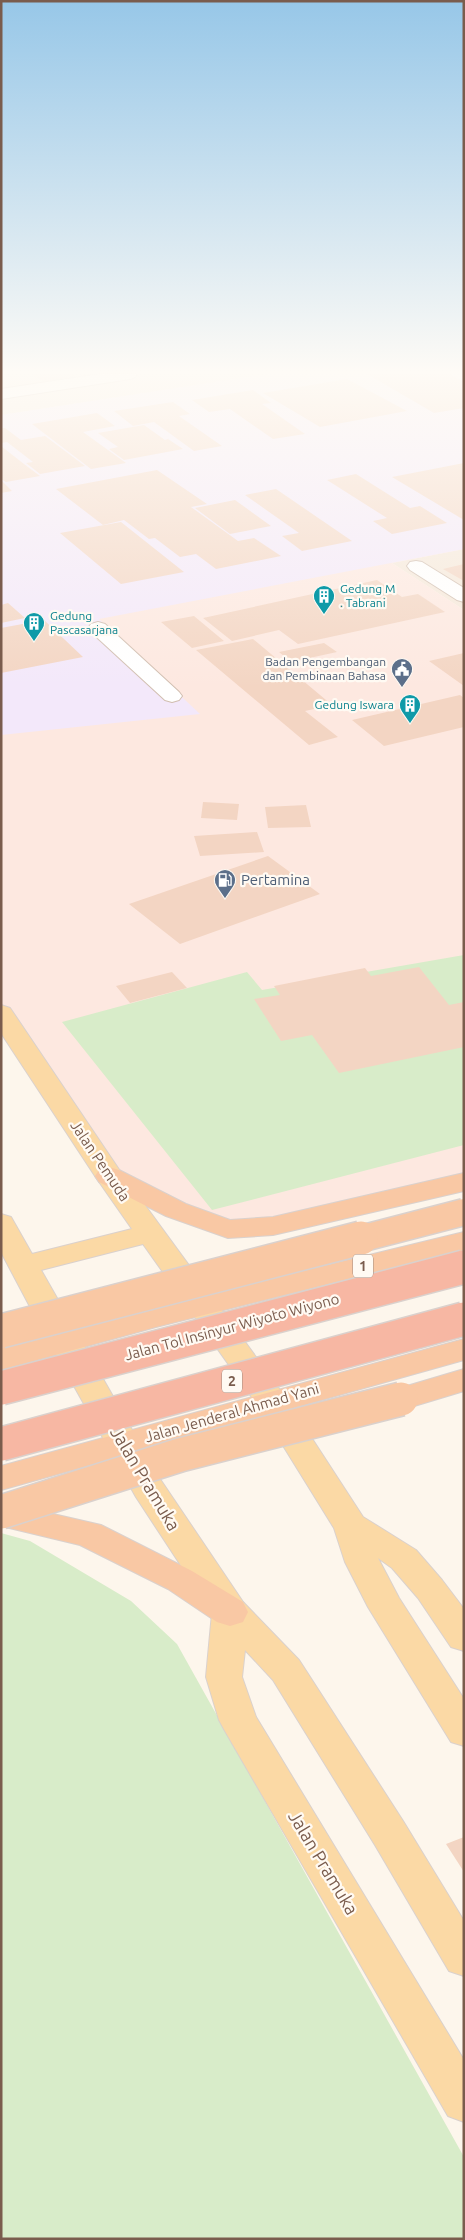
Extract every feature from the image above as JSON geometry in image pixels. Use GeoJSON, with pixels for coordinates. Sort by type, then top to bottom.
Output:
{"type":"FeatureCollection","features":[{"type":"Feature","properties":{"kind":"highway"},"geometry":{"type":"LineString","coordinates":[[109,1176],[176,1210],[228,1229],[273,1226],[464,1182]]}},
{"type":"Feature","properties":{"kind":"highway"},"geometry":{"type":"LineString","coordinates":[[1,1331],[464,1212]]}},
{"type":"Feature","properties":{"kind":"highway","name":"1"},"geometry":{"type":"LineString","coordinates":[[1,1359],[204,1305],[464,1241]]}},
{"type":"Feature","properties":{"kind":"highway","name":"Jalan Tol Insinyur Wiyoto Wiyono"},"geometry":{"type":"LineString","coordinates":[[1,1388],[464,1267]]}},
{"type":"Feature","properties":{"kind":"highway","name":"2"},"geometry":{"type":"LineString","coordinates":[[1,1444],[464,1319]]}},
{"type":"Feature","properties":{"kind":"highway","name":"Jalan Jenderal Ahmad Yani"},"geometry":{"type":"LineString","coordinates":[[1,1478],[464,1349]]}},
{"type":"Feature","properties":{"kind":"highway"},"geometry":{"type":"LineString","coordinates":[[1,1513],[180,1455],[401,1399],[464,1380]]}},
{"type":"Feature","properties":{"kind":"highway"},"geometry":{"type":"LineString","coordinates":[[401,1399],[464,1389]]}},
{"type":"Feature","properties":{"kind":"highway"},"geometry":{"type":"LineString","coordinates":[[1,1513],[89,1534],[180,1580],[230,1612]]}},
{"type":"Feature","properties":{"kind":"main road","name":"Jalan Pemuda"},"geometry":{"type":"LineString","coordinates":[[1,1013],[109,1176],[204,1305]]}},
{"type":"Feature","properties":{"kind":"main road"},"geometry":{"type":"LineString","coordinates":[[1,1222],[65,1342]]}},
{"type":"Feature","properties":{"kind":"main road"},"geometry":{"type":"LineString","coordinates":[[25,1265],[151,1233]]}},
{"type":"Feature","properties":{"kind":"main road"},"geometry":{"type":"LineString","coordinates":[[204,1305],[272,1402],[351,1526],[362,1562],[386,1607],[464,1731]]}},
{"type":"Feature","properties":{"kind":"main road","name":"Jalan Pramuka"},"geometry":{"type":"LineString","coordinates":[[65,1342],[148,1488],[230,1612],[286,1670],[389,1833],[464,1958]]}},
{"type":"Feature","properties":{"kind":"main road"},"geometry":{"type":"LineString","coordinates":[[351,1526],[386,1546],[404,1559],[430,1589],[464,1637]]}},
{"type":"Feature","properties":{"kind":"main road","name":"Jalan Pramuka"},"geometry":{"type":"LineString","coordinates":[[230,1612],[224,1677],[238,1720],[464,2101]]}},
{"type":"Feature","properties":{"kind":"street"},"geometry":{"type":"LineString","coordinates":[[416,566],[464,596]]}},
{"type":"Feature","properties":{"kind":"street"},"geometry":{"type":"LineString","coordinates":[[98,628],[172,696]]}},
{"type":"Feature","properties":{"kind":"shaded area"},"geometry":{"type":"Polygon","coordinates":[[[1,479],[464,479],[464,549],[392,563],[464,610],[464,1178],[228,1229],[109,1176],[1,1021],[1,479]]]}},
{"type":"Feature","properties":{"kind":"shaded area"},"geometry":{"type":"Polygon","coordinates":[[[1,479],[464,479],[464,549],[99,619],[200,714],[1,735],[1,479]]]}},
{"type":"Feature","properties":{"kind":"shaded area"},"geometry":{"type":"Polygon","coordinates":[[[464,549],[464,610],[392,563],[464,549]]]}},
{"type":"Feature","properties":{"kind":"green space"},"geometry":{"type":"Polygon","coordinates":[[[464,955],[464,1145],[212,1210],[62,1022],[247,972],[262,990],[464,955]]]}},
{"type":"Feature","properties":{"kind":"green space"},"geometry":{"type":"Polygon","coordinates":[[[1,1533],[30,1541],[131,1601],[177,1644],[464,2157],[464,2239],[1,2239],[1,1533]]]}},
{"type":"Feature","properties":{"kind":"building"},"geometry":{"type":"Polygon","coordinates":[[[1,479],[26,479],[6,482],[1,479]]]}},
{"type":"Feature","properties":{"kind":"building"},"geometry":{"type":"Polygon","coordinates":[[[112,479],[170,479],[207,504],[191,507],[238,541],[254,538],[281,556],[216,569],[196,554],[180,557],[155,538],[149,539],[124,520],[103,525],[56,489],[112,479]]]}},
{"type":"Feature","properties":{"kind":"building"},"geometry":{"type":"Polygon","coordinates":[[[363,479],[410,508],[420,506],[447,523],[392,534],[373,521],[387,518],[327,480],[363,479]]]}},
{"type":"Feature","properties":{"kind":"building"},"geometry":{"type":"Polygon","coordinates":[[[395,479],[464,479],[464,520],[395,479]]]}},
{"type":"Feature","properties":{"kind":"building"},"geometry":{"type":"Polygon","coordinates":[[[1,480],[12,491],[1,493],[1,480]]]}},
{"type":"Feature","properties":{"kind":"building"},"geometry":{"type":"Polygon","coordinates":[[[276,489],[352,541],[302,551],[282,536],[299,533],[245,495],[276,489]]]}},
{"type":"Feature","properties":{"kind":"building"},"geometry":{"type":"Polygon","coordinates":[[[235,500],[271,526],[230,534],[195,508],[235,500]]]}},
{"type":"Feature","properties":{"kind":"building"},"geometry":{"type":"Polygon","coordinates":[[[121,522],[184,572],[121,584],[60,533],[121,522]]]}},
{"type":"Feature","properties":{"kind":"building"},"geometry":{"type":"Polygon","coordinates":[[[464,564],[464,581],[443,569],[464,564]]]}},
{"type":"Feature","properties":{"kind":"building","name":"Gedung M . Tabrani"},"geometry":{"type":"Polygon","coordinates":[[[377,580],[402,597],[418,594],[445,612],[298,644],[279,630],[232,641],[203,618],[377,580]]]}},
{"type":"Feature","properties":{"kind":"building","name":"Gedung Pascasarjana"},"geometry":{"type":"Polygon","coordinates":[[[8,603],[25,618],[1,623],[1,605],[8,603]]]}},
{"type":"Feature","properties":{"kind":"building"},"geometry":{"type":"Polygon","coordinates":[[[194,616],[224,641],[192,648],[161,622],[194,616]]]}},
{"type":"Feature","properties":{"kind":"building","name":"Gedung Pascasarjana"},"geometry":{"type":"Polygon","coordinates":[[[44,620],[83,657],[1,673],[1,628],[44,620]]]}},
{"type":"Feature","properties":{"kind":"building"},"geometry":{"type":"Polygon","coordinates":[[[253,639],[332,705],[305,711],[338,737],[309,745],[196,650],[253,639]]]}},
{"type":"Feature","properties":{"kind":"building"},"geometry":{"type":"Polygon","coordinates":[[[324,643],[337,652],[291,662],[279,652],[324,643]]]}},
{"type":"Feature","properties":{"kind":"building"},"geometry":{"type":"Polygon","coordinates":[[[464,653],[464,686],[429,661],[464,653]]]}},
{"type":"Feature","properties":{"kind":"building","name":"Gedung Iswara"},"geometry":{"type":"Polygon","coordinates":[[[460,695],[464,698],[464,727],[384,746],[352,720],[460,695]]]}},
{"type":"Feature","properties":{"kind":"building"},"geometry":{"type":"Polygon","coordinates":[[[203,802],[239,804],[237,820],[201,818],[203,802]]]}},
{"type":"Feature","properties":{"kind":"building"},"geometry":{"type":"Polygon","coordinates":[[[306,805],[311,827],[268,828],[265,807],[306,805]]]}},
{"type":"Feature","properties":{"kind":"building"},"geometry":{"type":"Polygon","coordinates":[[[257,832],[264,852],[200,856],[194,836],[257,832]]]}},
{"type":"Feature","properties":{"kind":"building","name":"Pertamina"},"geometry":{"type":"Polygon","coordinates":[[[268,856],[320,894],[180,944],[129,904],[268,856]]]}},
{"type":"Feature","properties":{"kind":"building"},"geometry":{"type":"Polygon","coordinates":[[[419,967],[449,1005],[464,1002],[464,1047],[339,1073],[312,1035],[281,1041],[254,999],[280,995],[274,986],[365,968],[371,976],[419,967]]]}},
{"type":"Feature","properties":{"kind":"building"},"geometry":{"type":"Polygon","coordinates":[[[172,972],[187,988],[130,1003],[116,986],[172,972]]]}},
{"type":"Feature","properties":{"kind":"building"},"geometry":{"type":"Polygon","coordinates":[[[464,1837],[464,1872],[446,1844],[464,1837]]]}},
{"type":"Feature","properties":{"kind":"place","name":"Gedung M . Tabrani"},"geometry":{"type":"Point","coordinates":[324,615]}},
{"type":"Feature","properties":{"kind":"place","name":"Gedung Pascasarjana"},"geometry":{"type":"Point","coordinates":[34,642]}},
{"type":"Feature","properties":{"kind":"place","name":"Badan Pengembangan dan Pembinaan Bahasa"},"geometry":{"type":"Point","coordinates":[402,688]}},
{"type":"Feature","properties":{"kind":"place","name":"Gedung Iswara"},"geometry":{"type":"Point","coordinates":[410,724]}},
{"type":"Feature","properties":{"kind":"place","name":"Pertamina"},"geometry":{"type":"Point","coordinates":[225,899]}}]}
